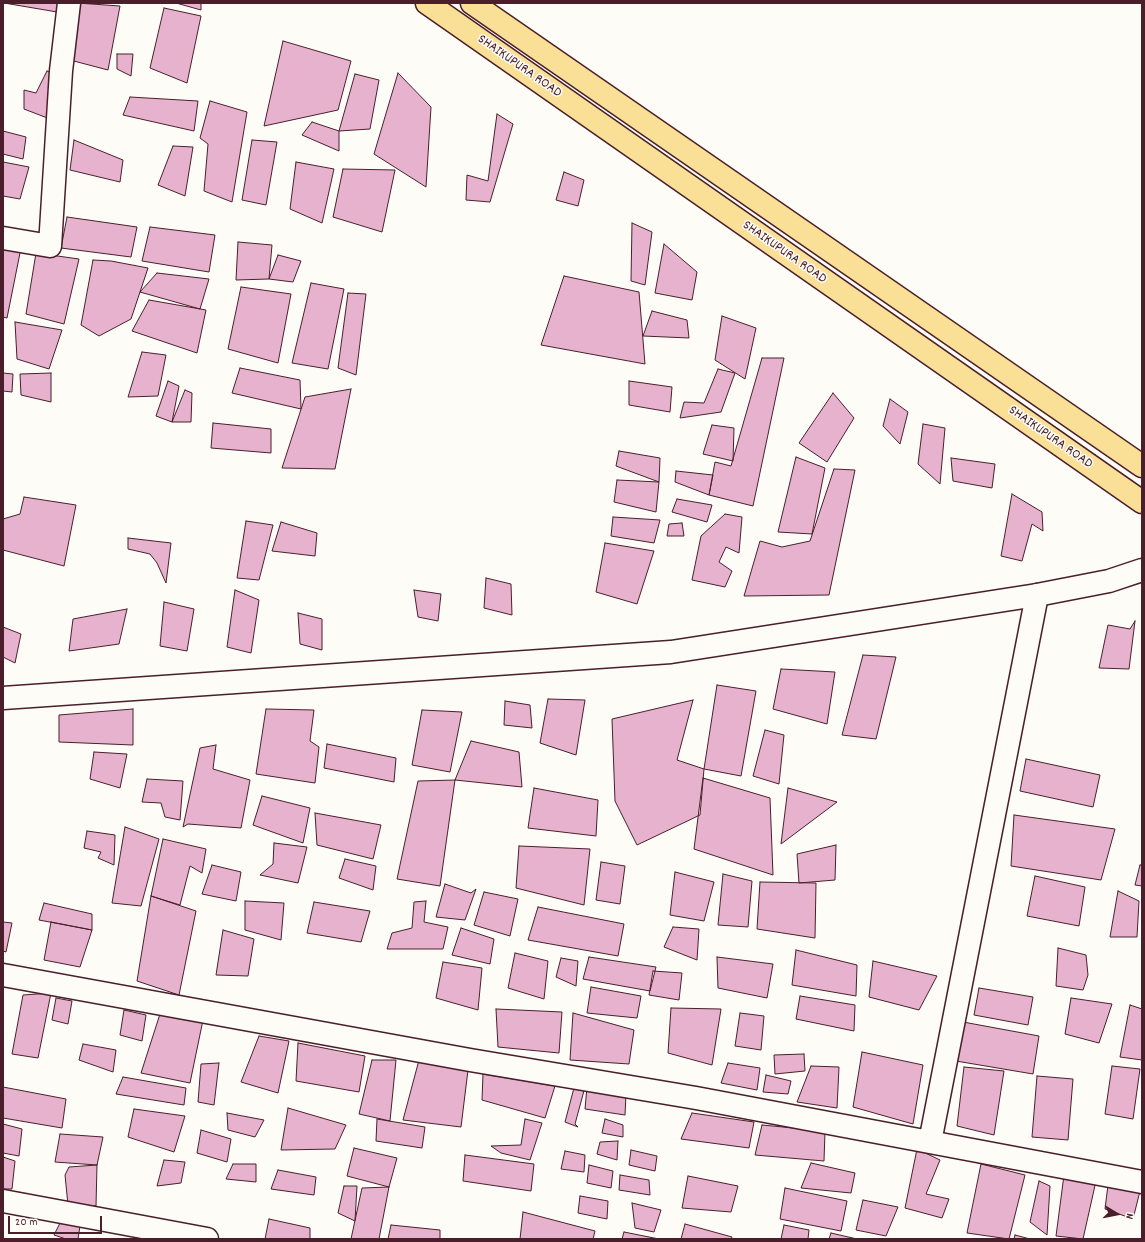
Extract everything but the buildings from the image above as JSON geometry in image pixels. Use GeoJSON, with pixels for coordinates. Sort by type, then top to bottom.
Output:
{"type":"FeatureCollection","features":[{"type":"Feature","properties":{"kind":"main road","name":"SHAIKUPURA ROAD"},"geometry":{"type":"LineString","coordinates":[[426,3],[1142,502]]}},
{"type":"Feature","properties":{"kind":"main road","name":"SHAIKUPURA ROAD"},"geometry":{"type":"LineString","coordinates":[[472,3],[1142,466]]}},
{"type":"Feature","properties":{"kind":"street"},"geometry":{"type":"LineString","coordinates":[[3,238],[50,246],[61,71],[69,3]]}},
{"type":"Feature","properties":{"kind":"street"},"geometry":{"type":"LineString","coordinates":[[3,698],[671,652],[1037,595],[1109,581],[1142,570]]}},
{"type":"Feature","properties":{"kind":"street"},"geometry":{"type":"LineString","coordinates":[[930,1142],[1037,595]]}},
{"type":"Feature","properties":{"kind":"street"},"geometry":{"type":"LineString","coordinates":[[3,975],[930,1142],[1142,1182]]}},
{"type":"Feature","properties":{"kind":"street"},"geometry":{"type":"LineString","coordinates":[[3,1201],[207,1239]]}}]}
